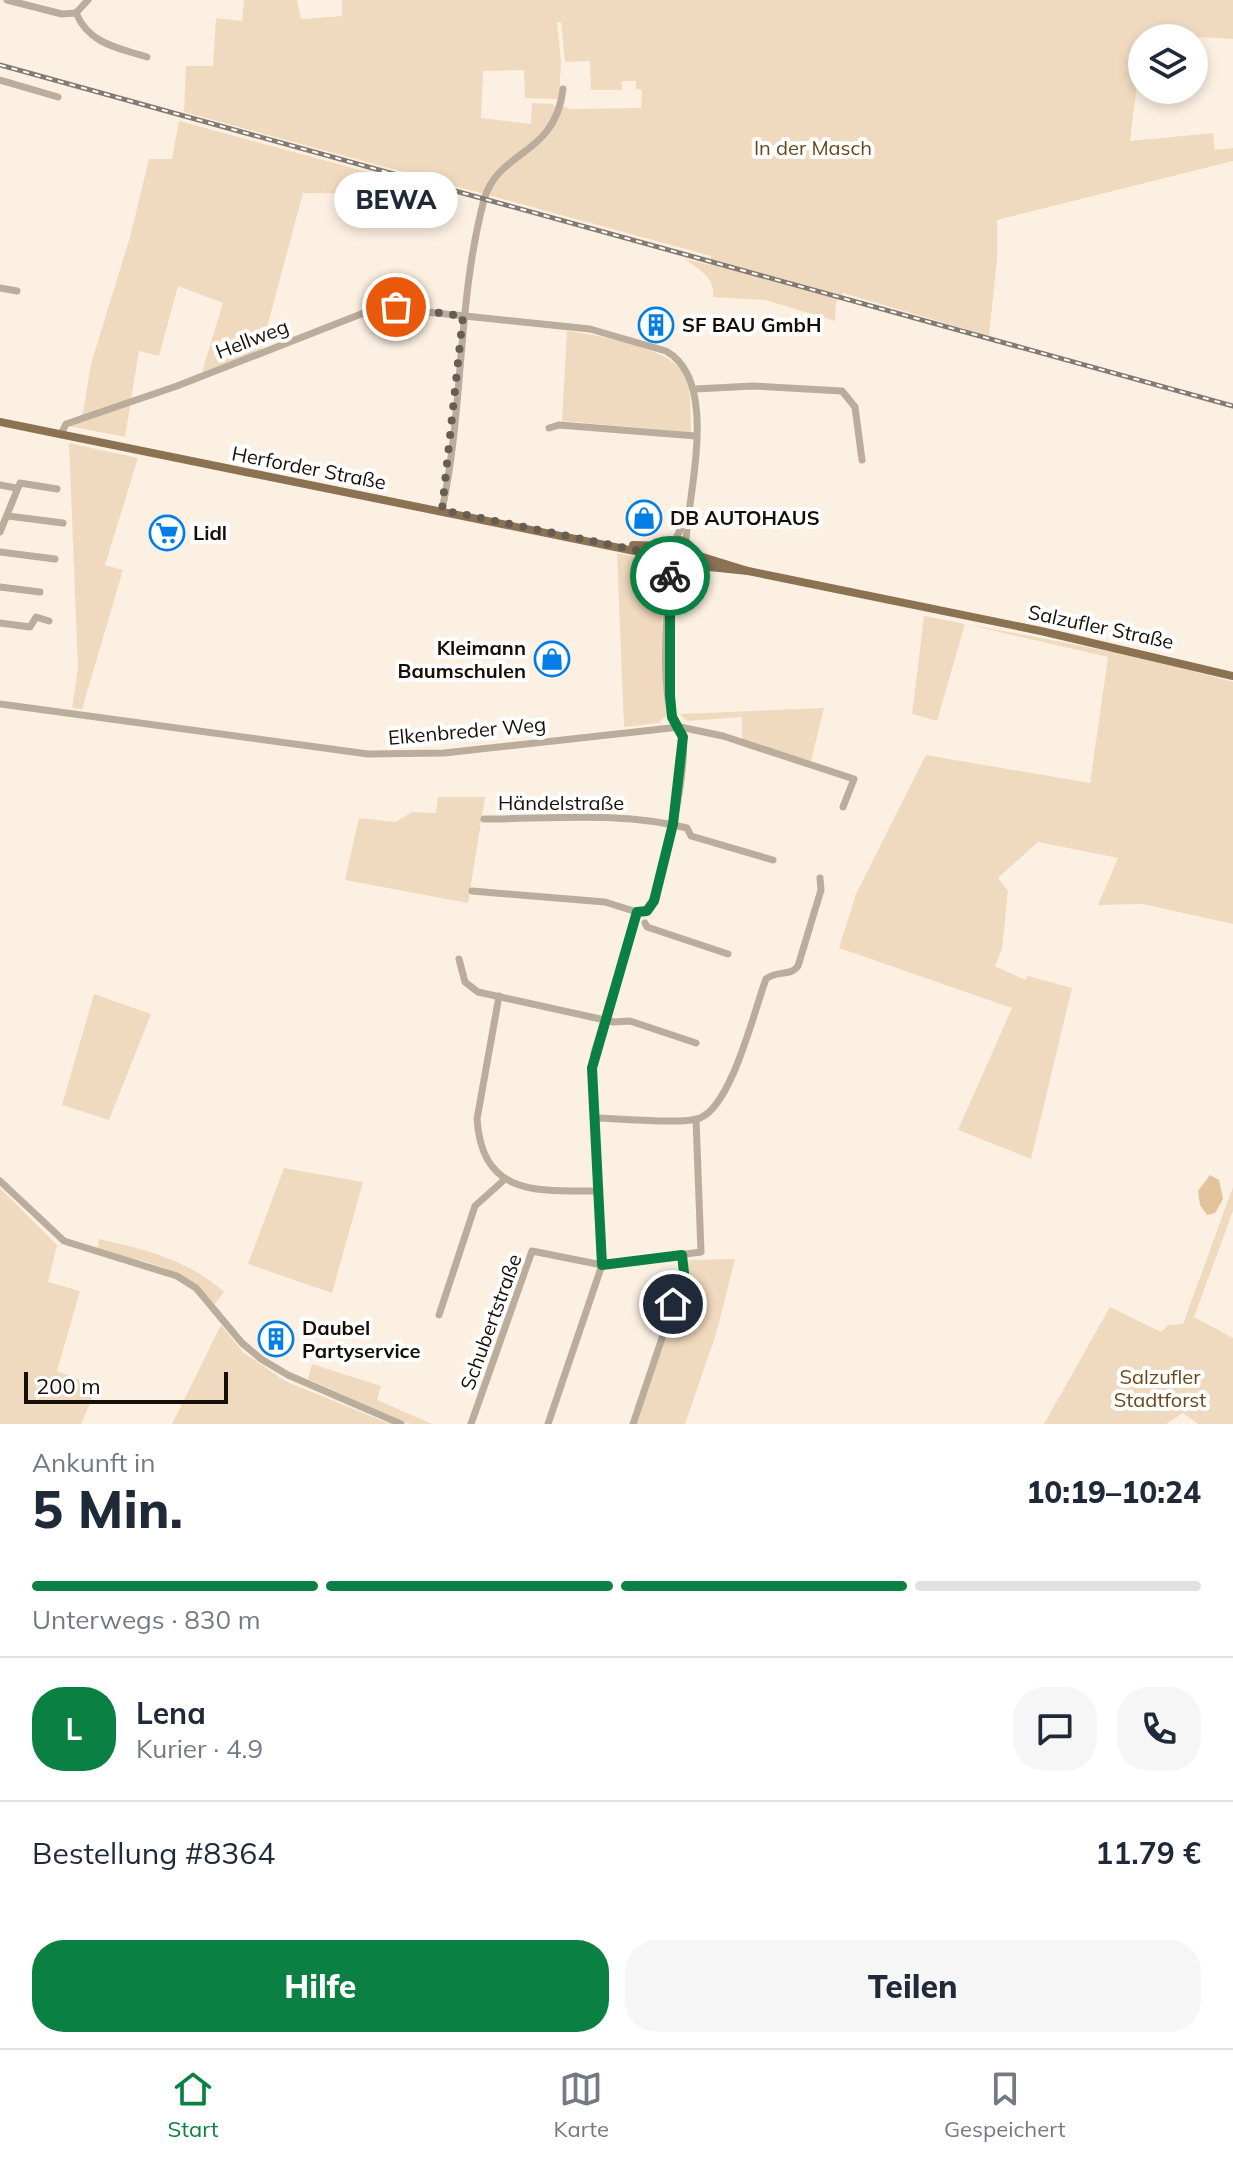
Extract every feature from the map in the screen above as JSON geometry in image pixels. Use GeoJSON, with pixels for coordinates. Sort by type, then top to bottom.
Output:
{"type":"FeatureCollection","features":[{"type":"Feature","properties":{"kind":"main road","name":"Herforder Straße"},"geometry":{"type":"LineString","coordinates":[[0,422],[613,544],[664,557]]}},
{"type":"Feature","properties":{"kind":"main road"},"geometry":{"type":"LineString","coordinates":[[686,542],[693,554],[748,571],[690,565],[681,570],[670,567],[664,557],[671,543],[686,542]]}},
{"type":"Feature","properties":{"kind":"main road","name":"Herforder Straße"},"geometry":{"type":"LineString","coordinates":[[613,544],[671,543]]}},
{"type":"Feature","properties":{"kind":"main road"},"geometry":{"type":"LineString","coordinates":[[690,565],[693,554]]}},
{"type":"Feature","properties":{"kind":"main road","name":"Salzufler Straße"},"geometry":{"type":"LineString","coordinates":[[748,571],[1154,654],[1233,676]]}},
{"type":"Feature","properties":{"kind":"street"},"geometry":{"type":"LineString","coordinates":[[7,0],[62,14],[76,13],[88,0]]}},
{"type":"Feature","properties":{"kind":"street"},"geometry":{"type":"LineString","coordinates":[[76,13],[85,31],[94,38],[147,57]]}},
{"type":"Feature","properties":{"kind":"street"},"geometry":{"type":"LineString","coordinates":[[0,80],[58,97]]}},
{"type":"Feature","properties":{"kind":"street"},"geometry":{"type":"LineString","coordinates":[[442,510],[463,316],[487,191],[498,174],[547,134],[561,107],[563,89]]}},
{"type":"Feature","properties":{"kind":"street"},"geometry":{"type":"LineString","coordinates":[[0,288],[17,291]]}},
{"type":"Feature","properties":{"kind":"street","name":"Hellweg"},"geometry":{"type":"LineString","coordinates":[[61,434],[66,424],[89,414],[177,386],[379,307],[590,329],[666,351],[684,365],[695,389]]}},
{"type":"Feature","properties":{"kind":"street"},"geometry":{"type":"LineString","coordinates":[[686,542],[696,436],[695,389],[753,386],[842,391],[855,407],[862,460]]}},
{"type":"Feature","properties":{"kind":"street"},"geometry":{"type":"LineString","coordinates":[[549,428],[559,425],[696,436]]}},
{"type":"Feature","properties":{"kind":"street"},"geometry":{"type":"LineString","coordinates":[[0,532],[20,483],[57,489]]}},
{"type":"Feature","properties":{"kind":"street"},"geometry":{"type":"LineString","coordinates":[[0,485],[16,488]]}},
{"type":"Feature","properties":{"kind":"street"},"geometry":{"type":"LineString","coordinates":[[8,516],[63,523]]}},
{"type":"Feature","properties":{"kind":"street"},"geometry":{"type":"LineString","coordinates":[[671,543],[686,518]]}},
{"type":"Feature","properties":{"kind":"street"},"geometry":{"type":"LineString","coordinates":[[0,552],[55,559]]}},
{"type":"Feature","properties":{"kind":"street"},"geometry":{"type":"LineString","coordinates":[[645,923],[662,875],[673,824],[683,737],[672,717],[670,696],[670,567]]}},
{"type":"Feature","properties":{"kind":"street"},"geometry":{"type":"LineString","coordinates":[[668,605],[681,570]]}},
{"type":"Feature","properties":{"kind":"street"},"geometry":{"type":"LineString","coordinates":[[0,587],[40,592]]}},
{"type":"Feature","properties":{"kind":"street"},"geometry":{"type":"LineString","coordinates":[[0,623],[30,627],[36,617],[49,621]]}},
{"type":"Feature","properties":{"kind":"street","name":"Elkenbreder Weg"},"geometry":{"type":"LineString","coordinates":[[0,704],[368,754],[444,753],[680,727],[723,736],[854,779],[843,807]]}},
{"type":"Feature","properties":{"kind":"street","name":"Händelstraße"},"geometry":{"type":"LineString","coordinates":[[484,819],[611,816],[673,824],[687,828],[691,836],[773,860]]}},
{"type":"Feature","properties":{"kind":"street"},"geometry":{"type":"LineString","coordinates":[[594,1118],[696,1119],[714,1108],[721,1099],[766,979],[772,974],[788,973],[798,966],[821,890],[820,878]]}},
{"type":"Feature","properties":{"kind":"street"},"geometry":{"type":"LineString","coordinates":[[472,891],[605,902],[636,916],[647,927],[728,954]]}},
{"type":"Feature","properties":{"kind":"street"},"geometry":{"type":"LineString","coordinates":[[548,1424],[602,1265],[592,1068],[636,916],[647,911]]}},
{"type":"Feature","properties":{"kind":"street"},"geometry":{"type":"LineString","coordinates":[[459,959],[469,987],[604,1019],[630,1021],[696,1043]]}},
{"type":"Feature","properties":{"kind":"street"},"geometry":{"type":"LineString","coordinates":[[499,996],[477,1119],[482,1150],[505,1179],[542,1191],[598,1191]]}},
{"type":"Feature","properties":{"kind":"street"},"geometry":{"type":"LineString","coordinates":[[602,1265],[701,1252],[696,1119]]}},
{"type":"Feature","properties":{"kind":"street"},"geometry":{"type":"LineString","coordinates":[[439,1315],[475,1206],[505,1179]]}},
{"type":"Feature","properties":{"kind":"street"},"geometry":{"type":"LineString","coordinates":[[0,1181],[64,1241],[177,1276],[196,1288],[242,1343],[261,1359],[298,1380],[401,1424]]}},
{"type":"Feature","properties":{"kind":"street","name":"Schubertstraße"},"geometry":{"type":"LineString","coordinates":[[471,1424],[532,1251],[602,1265]]}},
{"type":"Feature","properties":{"kind":"street"},"geometry":{"type":"LineString","coordinates":[[633,1424],[684,1273],[682,1255]]}},
{"type":"Feature","properties":{"kind":"green space","name":"In der Masch"},"geometry":{"type":"Polygon","coordinates":[[[244,0],[297,0],[301,19],[342,16],[342,0],[1233,0],[1233,39],[1208,38],[1208,24],[1128,24],[1128,104],[1134,104],[1130,141],[1213,133],[1215,150],[1233,148],[1233,161],[997,220],[997,259],[989,336],[843,293],[836,303],[835,321],[765,300],[713,297],[709,279],[685,259],[710,265],[711,256],[184,112],[186,66],[213,66],[216,18],[242,21],[244,0]],[[557,22],[561,61],[559,99],[525,98],[524,70],[483,71],[481,118],[531,124],[532,103],[553,104],[556,109],[546,129],[494,174],[499,177],[549,133],[563,106],[569,109],[641,108],[642,90],[636,89],[636,81],[622,81],[622,90],[591,90],[590,61],[565,62],[561,22],[557,22]]]}},
{"type":"Feature","properties":{"kind":"green space"},"geometry":{"type":"Polygon","coordinates":[[[179,121],[438,191],[434,204],[397,194],[303,193],[261,350],[202,372],[223,303],[178,286],[159,356],[139,351],[125,437],[69,426],[83,413],[91,364],[130,237],[149,159],[172,159],[179,121]]]}},
{"type":"Feature","properties":{"kind":"green space"},"geometry":{"type":"Polygon","coordinates":[[[567,331],[647,349],[674,363],[682,371],[688,385],[691,432],[562,421],[567,331]]]}},
{"type":"Feature","properties":{"kind":"green space"},"geometry":{"type":"Polygon","coordinates":[[[69,443],[138,458],[105,565],[123,570],[82,709],[72,708],[78,668],[69,443]]]}},
{"type":"Feature","properties":{"kind":"green space"},"geometry":{"type":"Polygon","coordinates":[[[617,553],[656,561],[660,567],[667,715],[659,723],[624,727],[617,553]]]}},
{"type":"Feature","properties":{"kind":"green space"},"geometry":{"type":"Polygon","coordinates":[[[924,616],[1041,638],[1118,654],[1233,682],[1233,924],[1143,904],[1098,905],[1118,858],[1038,842],[998,878],[1008,891],[1002,949],[995,966],[1025,980],[1028,976],[1072,988],[1031,1159],[958,1130],[1012,1008],[839,948],[856,894],[926,755],[1090,783],[1108,657],[965,624],[937,721],[912,714],[924,616]]]}},
{"type":"Feature","properties":{"kind":"green space"},"geometry":{"type":"Polygon","coordinates":[[[824,708],[811,761],[742,739],[742,717],[687,721],[680,714],[824,708]]]}},
{"type":"Feature","properties":{"kind":"green space"},"geometry":{"type":"Polygon","coordinates":[[[438,797],[485,797],[468,903],[345,880],[359,818],[396,822],[412,812],[436,813],[438,797]]]}},
{"type":"Feature","properties":{"kind":"green space"},"geometry":{"type":"Polygon","coordinates":[[[94,994],[151,1014],[109,1120],[62,1105],[94,994]]]}},
{"type":"Feature","properties":{"kind":"green space"},"geometry":{"type":"Polygon","coordinates":[[[284,1168],[363,1182],[332,1293],[248,1264],[284,1168]]]}},
{"type":"Feature","properties":{"kind":"green space","name":"Salzufler Stadtforst"},"geometry":{"type":"Polygon","coordinates":[[[1233,1187],[1233,1211],[1194,1317],[1233,1338],[1233,1424],[1198,1424],[1183,1413],[1166,1424],[1044,1424],[1110,1307],[1161,1332],[1168,1325],[1183,1324],[1233,1187]]]}},
{"type":"Feature","properties":{"kind":"green space"},"geometry":{"type":"Polygon","coordinates":[[[0,1188],[57,1245],[48,1282],[80,1291],[57,1371],[97,1387],[81,1424],[0,1424],[0,1188]]]}},
{"type":"Feature","properties":{"kind":"green space"},"geometry":{"type":"Polygon","coordinates":[[[99,1239],[181,1264],[224,1292],[214,1305],[189,1281],[175,1273],[146,1262],[97,1251],[99,1239]]]}},
{"type":"Feature","properties":{"kind":"green space"},"geometry":{"type":"Polygon","coordinates":[[[735,1259],[716,1334],[685,1424],[636,1424],[670,1319],[679,1322],[672,1318],[689,1260],[735,1259]]]}},
{"type":"Feature","properties":{"kind":"green space"},"geometry":{"type":"Polygon","coordinates":[[[221,1325],[244,1353],[285,1381],[390,1424],[172,1424],[221,1325]]]}},
{"type":"Feature","properties":{"kind":"green space"},"geometry":{"type":"Polygon","coordinates":[[[312,1364],[381,1386],[377,1400],[432,1424],[409,1424],[308,1379],[312,1364]]]}},
{"type":"Feature","properties":{"kind":"shaded area"},"geometry":{"type":"Polygon","coordinates":[[[1210,1175],[1219,1180],[1223,1199],[1215,1213],[1207,1215],[1200,1205],[1198,1191],[1210,1175]]]}},
{"type":"Feature","properties":{"kind":"railway"},"geometry":{"type":"LineString","coordinates":[[0,65],[1233,406]]}},
{"type":"Feature","properties":{"kind":"way so far"},"geometry":{"type":"LineString","coordinates":[[396,307],[463,316],[442,510],[655,554],[664,557],[670,567],[670,576]]}},
{"type":"Feature","properties":{"kind":"place","name":"BEWA"},"geometry":{"type":"Point","coordinates":[396,307]}},
{"type":"Feature","properties":{"kind":"place","name":"SF BAU GmbH"},"geometry":{"type":"Point","coordinates":[656,325]}},
{"type":"Feature","properties":{"kind":"place","name":"DB AUTOHAUS"},"geometry":{"type":"Point","coordinates":[644,518]}},
{"type":"Feature","properties":{"kind":"place","name":"Lidl"},"geometry":{"type":"Point","coordinates":[167,533]}},
{"type":"Feature","properties":{"kind":"place","name":"Kleimann Baumschulen"},"geometry":{"type":"Point","coordinates":[552,659]}},
{"type":"Feature","properties":{"kind":"place","name":"Daubel Partyservice"},"geometry":{"type":"Point","coordinates":[276,1339]}},
{"type":"Feature","properties":{"kind":"route"},"geometry":{"type":"LineString","coordinates":[[670,576],[667,598],[670,696],[672,717],[683,737],[673,824],[654,901],[647,911],[637,912],[594,1053],[592,1084],[602,1265],[682,1255],[684,1273],[673,1304]]}}]}
